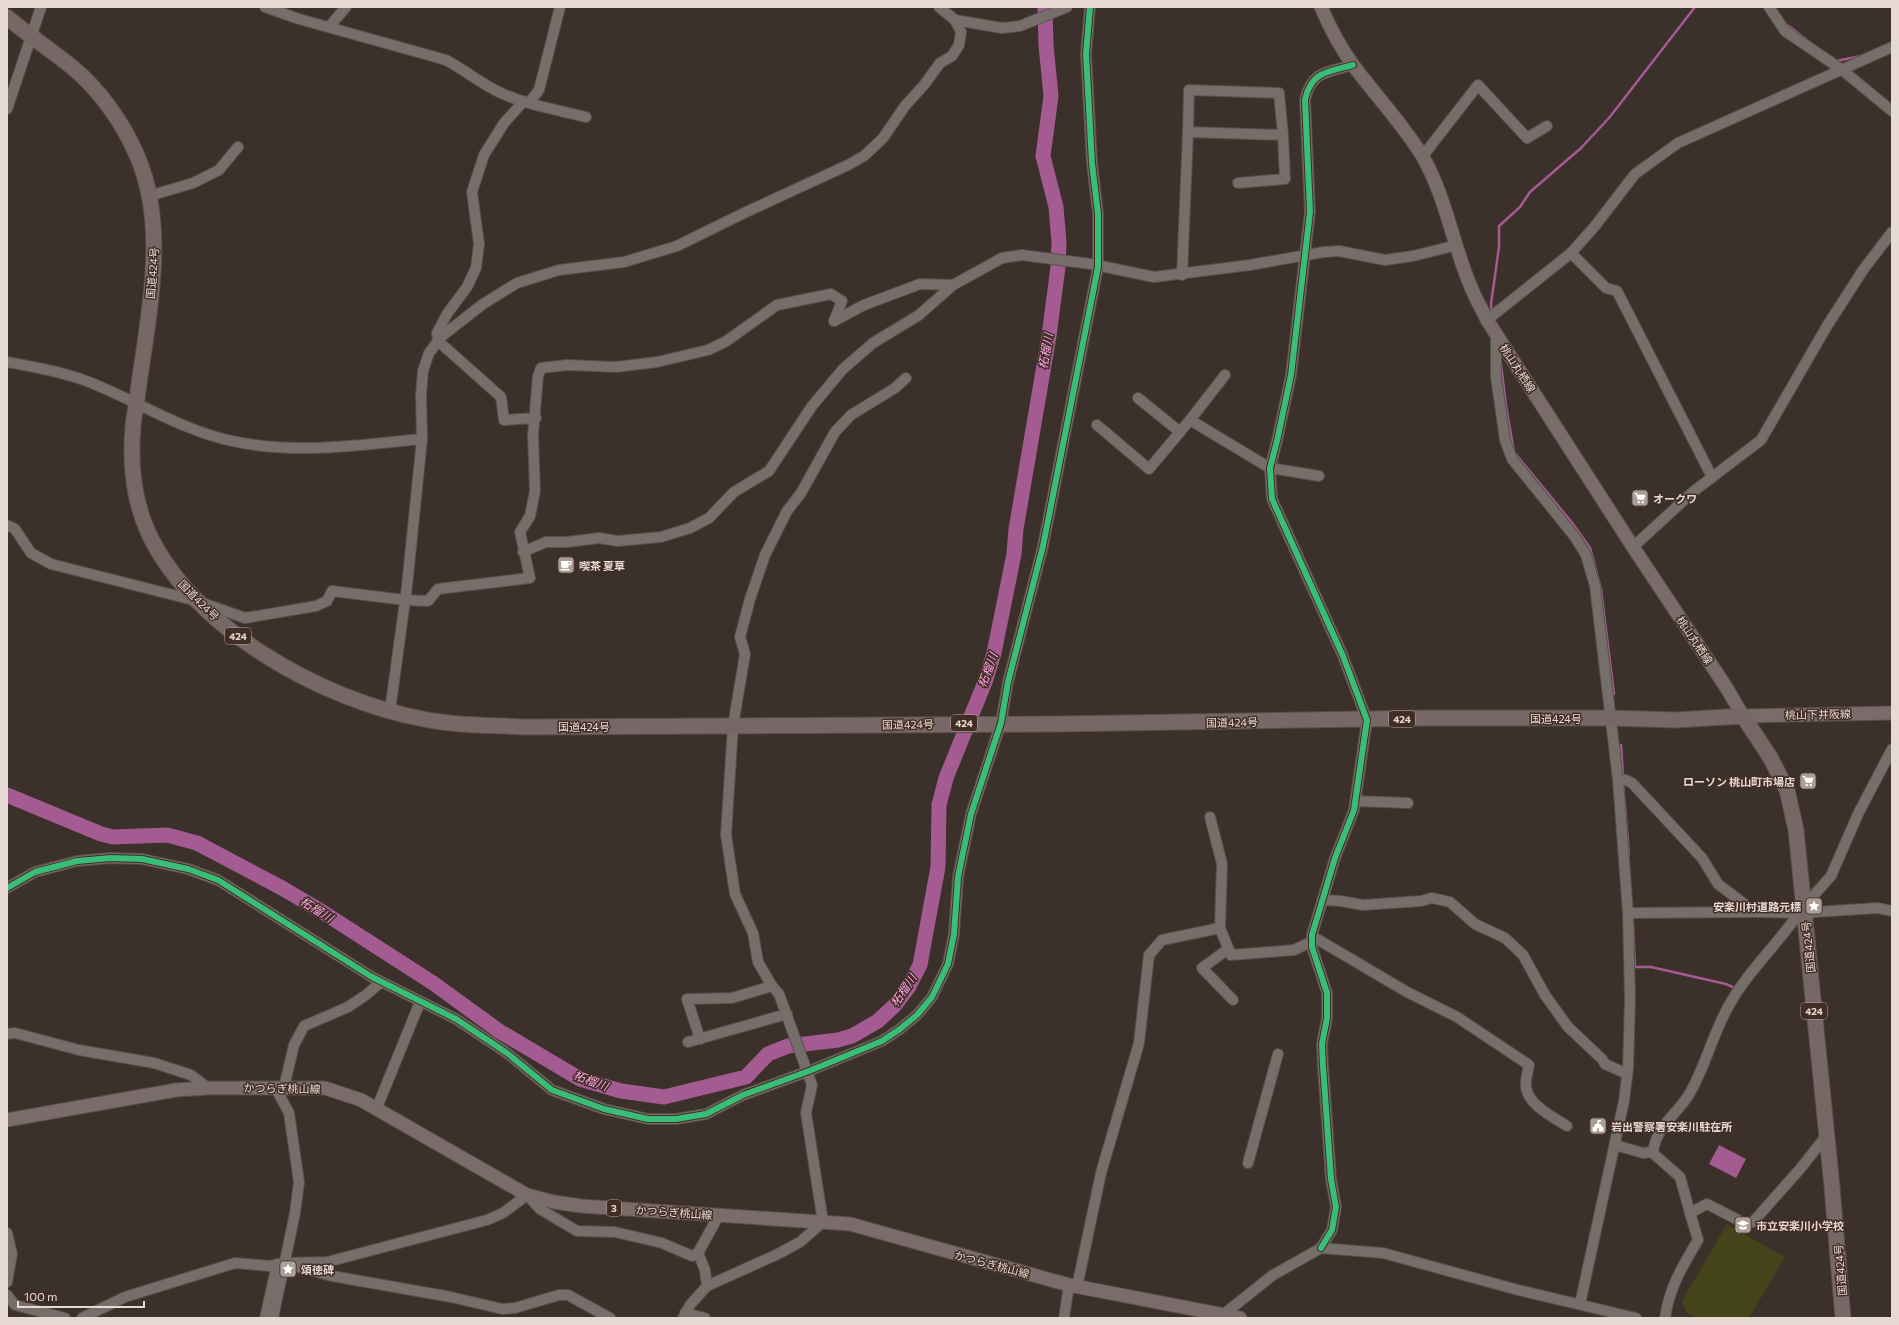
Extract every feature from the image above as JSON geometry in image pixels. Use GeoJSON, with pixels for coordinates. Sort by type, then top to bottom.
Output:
{"type":"FeatureCollection","features":[{"type":"Feature","properties":{"kind":"highway","name":"国道424号"},"geometry":{"type":"LineString","coordinates":[[7,17],[30,37],[73,68],[101,96],[120,124],[138,157],[149,196],[154,231],[153,271],[133,425],[132,460],[133,483],[139,505],[147,530],[158,553],[181,584],[197,601],[231,631],[284,668],[331,692],[424,720],[462,724],[526,727],[998,723],[1060,724],[1429,718],[1611,718],[1676,720],[1743,716],[1770,757],[1787,790],[1796,830],[1844,1318]]}},
{"type":"Feature","properties":{"kind":"main road","name":"桃山丸栖線"},"geometry":{"type":"LineString","coordinates":[[1321,7],[1331,30],[1353,65],[1403,127],[1422,157],[1438,187],[1470,287],[1487,320],[1633,547],[1726,687],[1743,716]]}},
{"type":"Feature","properties":{"kind":"main road","name":"桃山下井阪線"},"geometry":{"type":"LineString","coordinates":[[1743,716],[1892,713]]}},
{"type":"Feature","properties":{"kind":"main road","name":"かつらぎ桃山線"},"geometry":{"type":"LineString","coordinates":[[7,1120],[176,1090],[280,1087],[324,1088],[362,1100],[376,1110],[527,1195],[554,1202],[581,1206],[850,1224],[1073,1286],[1240,1318]]}},
{"type":"Feature","properties":{"kind":"street"},"geometry":{"type":"LineString","coordinates":[[7,109],[41,7]]}},
{"type":"Feature","properties":{"kind":"street"},"geometry":{"type":"LineString","coordinates":[[265,7],[329,27],[446,60],[461,68],[477,82],[503,94],[586,118]]}},
{"type":"Feature","properties":{"kind":"street"},"geometry":{"type":"LineString","coordinates":[[329,27],[346,7]]}},
{"type":"Feature","properties":{"kind":"street"},"geometry":{"type":"LineString","coordinates":[[536,418],[504,420],[501,397],[438,341],[437,333],[446,314],[467,286],[476,268],[479,244],[472,192],[484,155],[504,123],[539,90],[560,7]]}},
{"type":"Feature","properties":{"kind":"street"},"geometry":{"type":"LineString","coordinates":[[390,711],[405,600],[422,439],[421,395],[423,371],[429,353],[438,341],[456,323],[482,304],[517,283],[559,270],[624,262],[677,246],[864,156],[882,138],[905,106],[924,85],[940,63],[952,56],[959,45],[961,32],[955,20],[939,7]]}},
{"type":"Feature","properties":{"kind":"street"},"geometry":{"type":"LineString","coordinates":[[955,20],[1002,28],[1020,26],[1067,7]]}},
{"type":"Feature","properties":{"kind":"street"},"geometry":{"type":"LineString","coordinates":[[7,888],[35,872],[77,862],[111,858],[142,859],[188,869],[218,880],[381,982],[418,998],[456,1019],[507,1053],[552,1090],[604,1109],[648,1118],[676,1119],[706,1114],[743,1095],[809,1071],[882,1041],[917,1015],[932,997],[948,964],[954,934],[958,877],[971,814],[998,723],[1043,546],[1095,265],[1098,214],[1092,163],[1086,54],[1090,7]]}},
{"type":"Feature","properties":{"kind":"street"},"geometry":{"type":"LineString","coordinates":[[1769,7],[1784,31],[1840,69],[1892,111]]}},
{"type":"Feature","properties":{"kind":"street"},"geometry":{"type":"LineString","coordinates":[[1487,320],[1570,253],[1595,226],[1635,174],[1678,143],[1840,69],[1892,47]]}},
{"type":"Feature","properties":{"kind":"street"},"geometry":{"type":"LineString","coordinates":[[1224,1314],[1274,1275],[1321,1248],[1332,1230],[1336,1207],[1331,1179],[1322,1066],[1327,993],[1312,941],[1312,934],[1335,858],[1354,810],[1367,720],[1343,656],[1272,499],[1270,468],[1291,375],[1306,256],[1310,212],[1305,100],[1308,86],[1318,76],[1353,65]]}},
{"type":"Feature","properties":{"kind":"street"},"geometry":{"type":"LineString","coordinates":[[1422,157],[1478,85],[1527,138],[1547,126]]}},
{"type":"Feature","properties":{"kind":"street"},"geometry":{"type":"LineString","coordinates":[[1182,275],[1189,90],[1279,93],[1285,179],[1238,183]]}},
{"type":"Feature","properties":{"kind":"street"},"geometry":{"type":"LineString","coordinates":[[1188,132],[1283,135]]}},
{"type":"Feature","properties":{"kind":"street"},"geometry":{"type":"LineString","coordinates":[[149,196],[193,183],[219,170],[238,147]]}},
{"type":"Feature","properties":{"kind":"street"},"geometry":{"type":"LineString","coordinates":[[1633,547],[1694,491],[1761,440],[1827,326],[1863,270],[1892,232]]}},
{"type":"Feature","properties":{"kind":"street"},"geometry":{"type":"LineString","coordinates":[[523,552],[546,542],[567,542],[599,538],[618,541],[661,537],[690,528],[709,518],[734,492],[769,471],[812,406],[842,369],[873,343],[919,315],[953,285],[1002,258],[1022,255],[1095,265],[1154,277],[1182,275],[1339,251],[1385,260],[1413,256],[1457,245]]}},
{"type":"Feature","properties":{"kind":"street"},"geometry":{"type":"LineString","coordinates":[[1570,253],[1606,288],[1618,291],[1712,477]]}},
{"type":"Feature","properties":{"kind":"street"},"geometry":{"type":"LineString","coordinates":[[7,525],[14,529],[31,553],[51,564],[197,601],[245,618],[316,606],[327,601],[332,591],[405,600],[428,601],[438,589],[530,578],[523,552],[520,532],[530,516],[535,491],[533,436],[540,368],[567,365],[616,367],[657,362],[708,350],[725,342],[777,306],[831,294],[842,301],[834,321],[864,305],[920,284],[953,285]]}},
{"type":"Feature","properties":{"kind":"street"},"geometry":{"type":"LineString","coordinates":[[1496,332],[1496,377],[1505,440],[1512,460],[1559,516],[1586,555],[1595,586],[1611,718],[1622,780],[1631,913],[1628,1074],[1615,1145],[1580,1304]]}},
{"type":"Feature","properties":{"kind":"street"},"geometry":{"type":"LineString","coordinates":[[7,362],[44,369],[88,382],[188,428],[232,441],[280,449],[324,449],[422,439]]}},
{"type":"Feature","properties":{"kind":"street"},"geometry":{"type":"LineString","coordinates":[[1097,425],[1149,469],[1225,375]]}},
{"type":"Feature","properties":{"kind":"street"},"geometry":{"type":"LineString","coordinates":[[684,1316],[707,1286],[778,1254],[800,1242],[823,1222],[806,1113],[812,1085],[809,1071],[779,994],[772,986],[758,962],[753,933],[735,894],[726,835],[733,726],[746,654],[740,637],[750,599],[765,555],[787,511],[801,493],[835,432],[851,415],[895,388],[906,378]]}},
{"type":"Feature","properties":{"kind":"street"},"geometry":{"type":"LineString","coordinates":[[1138,398],[1180,432]]}},
{"type":"Feature","properties":{"kind":"street"},"geometry":{"type":"LineString","coordinates":[[1190,420],[1270,468],[1319,476]]}},
{"type":"Feature","properties":{"kind":"street"},"geometry":{"type":"LineString","coordinates":[[1653,1152],[1664,1124],[1691,1092],[1728,1006],[1755,967],[1784,935],[1830,876],[1858,814],[1892,749]]}},
{"type":"Feature","properties":{"kind":"street"},"geometry":{"type":"LineString","coordinates":[[1622,780],[1632,782],[1702,858],[1718,884],[1755,912]]}},
{"type":"Feature","properties":{"kind":"street"},"geometry":{"type":"LineString","coordinates":[[1356,801],[1408,803]]}},
{"type":"Feature","properties":{"kind":"street"},"geometry":{"type":"LineString","coordinates":[[1210,817],[1222,864],[1220,928],[1231,955],[1265,954],[1294,950],[1317,939],[1408,992],[1457,1017],[1529,1065],[1526,1084],[1529,1096],[1537,1105],[1567,1126]]}},
{"type":"Feature","properties":{"kind":"street"},"geometry":{"type":"LineString","coordinates":[[1322,900],[1363,905],[1421,901],[1432,898],[1450,902],[1475,924],[1504,938],[1514,946],[1523,955],[1546,995],[1568,1027],[1602,1059],[1605,1064],[1628,1074]]}},
{"type":"Feature","properties":{"kind":"street"},"geometry":{"type":"LineString","coordinates":[[1631,913],[1755,912],[1878,908],[1892,911]]}},
{"type":"Feature","properties":{"kind":"street"},"geometry":{"type":"LineString","coordinates":[[1064,1318],[1101,1173],[1139,1042],[1149,956],[1162,940],[1220,928]]}},
{"type":"Feature","properties":{"kind":"street"},"geometry":{"type":"LineString","coordinates":[[1228,949],[1202,968],[1233,1000]]}},
{"type":"Feature","properties":{"kind":"street"},"geometry":{"type":"LineString","coordinates":[[266,1318],[295,1214],[299,1182],[289,1113],[280,1087],[294,1045],[304,1026],[348,1007],[366,995],[381,982]]}},
{"type":"Feature","properties":{"kind":"street"},"geometry":{"type":"LineString","coordinates":[[700,1039],[686,999],[732,998],[772,986]]}},
{"type":"Feature","properties":{"kind":"street"},"geometry":{"type":"LineString","coordinates":[[376,1110],[418,998]]}},
{"type":"Feature","properties":{"kind":"street"},"geometry":{"type":"LineString","coordinates":[[688,1042],[788,1016]]}},
{"type":"Feature","properties":{"kind":"street"},"geometry":{"type":"LineString","coordinates":[[7,1034],[15,1033],[79,1050],[154,1063],[191,1075],[208,1088]]}},
{"type":"Feature","properties":{"kind":"street"},"geometry":{"type":"LineString","coordinates":[[1248,1163],[1278,1054]]}},
{"type":"Feature","properties":{"kind":"street"},"geometry":{"type":"LineString","coordinates":[[1690,1213],[1707,1204],[1744,1223],[1753,1222],[1800,1169],[1827,1135]]}},
{"type":"Feature","properties":{"kind":"street"},"geometry":{"type":"LineString","coordinates":[[1615,1145],[1643,1153],[1653,1152],[1680,1177],[1698,1240],[1682,1266],[1670,1292],[1665,1318]]}},
{"type":"Feature","properties":{"kind":"street"},"geometry":{"type":"LineString","coordinates":[[82,1318],[98,1314],[125,1297],[235,1263],[270,1266],[281,1264],[327,1262],[487,1220],[503,1213],[527,1195],[540,1209],[577,1231],[615,1232],[662,1243],[692,1256],[698,1253],[719,1215]]}},
{"type":"Feature","properties":{"kind":"street"},"geometry":{"type":"LineString","coordinates":[[7,1233],[12,1254],[7,1282]]}},
{"type":"Feature","properties":{"kind":"street"},"geometry":{"type":"LineString","coordinates":[[1321,1248],[1383,1253],[1518,1290],[1636,1318]]}},
{"type":"Feature","properties":{"kind":"street"},"geometry":{"type":"LineString","coordinates":[[698,1253],[705,1270],[707,1286]]}},
{"type":"Feature","properties":{"kind":"street"},"geometry":{"type":"LineString","coordinates":[[281,1264],[332,1276],[451,1297],[503,1313],[559,1295],[568,1295],[610,1318]]}},
{"type":"Feature","properties":{"kind":"street"},"geometry":{"type":"LineString","coordinates":[[273,1318],[281,1264]]}},
{"type":"Feature","properties":{"kind":"street"},"geometry":{"type":"LineString","coordinates":[[7,1295],[15,1305],[65,1318]]}},
{"type":"Feature","properties":{"kind":"street"},"geometry":{"type":"LineString","coordinates":[[684,1316],[705,1318]]}},
{"type":"Feature","properties":{"kind":"shaded area"},"geometry":{"type":"Polygon","coordinates":[[[1719,1145],[1746,1159],[1736,1178],[1709,1164],[1719,1145]]]}},
{"type":"Feature","properties":{"kind":"shaded area"},"geometry":{"type":"Polygon","coordinates":[[[1727,1224],[1785,1257],[1749,1318],[1696,1318],[1686,1312],[1682,1301],[1727,1224]]]}},
{"type":"Feature","properties":{"kind":"waterway","name":"柘榴川"},"geometry":{"type":"LineString","coordinates":[[7,795],[101,834],[113,837],[167,835],[197,843],[282,888],[321,911],[433,983],[499,1031],[580,1079],[621,1091],[664,1097],[746,1077],[768,1054],[788,1046],[838,1040],[852,1036],[878,1021],[895,1005],[908,988],[920,965],[938,867],[939,805],[946,778],[985,682],[994,653],[1014,554],[1016,529],[1049,336],[1058,267],[1059,242],[1056,207],[1043,156],[1051,96],[1046,45],[1045,7]]}},
{"type":"Feature","properties":{"kind":"waterway"},"geometry":{"type":"LineString","coordinates":[[1492,313],[1491,304],[1499,247],[1499,226],[1520,207],[1530,192],[1581,148],[1609,118],[1695,7]]}},
{"type":"Feature","properties":{"kind":"waterway"},"geometry":{"type":"LineString","coordinates":[[1786,24],[1807,40]]}},
{"type":"Feature","properties":{"kind":"waterway"},"geometry":{"type":"LineString","coordinates":[[1836,61],[1861,56]]}},
{"type":"Feature","properties":{"kind":"waterway"},"geometry":{"type":"LineString","coordinates":[[1501,364],[1514,452],[1573,524],[1590,548],[1601,589],[1614,694]]}},
{"type":"Feature","properties":{"kind":"waterway"},"geometry":{"type":"LineString","coordinates":[[1621,745],[1623,776]]}},
{"type":"Feature","properties":{"kind":"waterway"},"geometry":{"type":"LineString","coordinates":[[1623,783],[1629,854]]}},
{"type":"Feature","properties":{"kind":"waterway"},"geometry":{"type":"LineString","coordinates":[[1633,925],[1635,967],[1651,967],[1726,984],[1737,989]]}},
{"type":"Feature","properties":{"kind":"cycle path"},"geometry":{"type":"LineString","coordinates":[[7,888],[35,872],[77,861],[111,858],[142,859],[188,869],[218,880],[372,977],[456,1019],[507,1053],[552,1090],[604,1109],[648,1119],[676,1119],[706,1114],[743,1095],[809,1071],[882,1041],[900,1029],[917,1015],[932,997],[948,964],[954,934],[958,877],[971,814],[1001,723],[1008,682],[1043,546],[1098,267],[1098,214],[1092,163],[1086,54],[1090,7]]}},
{"type":"Feature","properties":{"kind":"cycle path"},"geometry":{"type":"LineString","coordinates":[[1321,1248],[1332,1230],[1336,1207],[1331,1179],[1322,1044],[1327,1018],[1327,993],[1312,947],[1312,935],[1335,858],[1354,810],[1367,720],[1343,656],[1272,499],[1270,468],[1291,375],[1310,212],[1305,100],[1308,90],[1316,78],[1322,74],[1353,65]]}},
{"type":"Feature","properties":{"kind":"place","name":"オークワ"},"geometry":{"type":"Point","coordinates":[1640,498]}},
{"type":"Feature","properties":{"kind":"place","name":"喫茶 夏草"},"geometry":{"type":"Point","coordinates":[566,565]}},
{"type":"Feature","properties":{"kind":"place","name":"ローソン 桃山町市場店"},"geometry":{"type":"Point","coordinates":[1808,781]}},
{"type":"Feature","properties":{"kind":"place","name":"安楽川村道路元標"},"geometry":{"type":"Point","coordinates":[1814,906]}},
{"type":"Feature","properties":{"kind":"place","name":"岩出警察署安楽川駐在所"},"geometry":{"type":"Point","coordinates":[1598,1126]}},
{"type":"Feature","properties":{"kind":"place","name":"市立安楽川小学校"},"geometry":{"type":"Point","coordinates":[1743,1225]}},
{"type":"Feature","properties":{"kind":"place","name":"頌徳碑"},"geometry":{"type":"Point","coordinates":[288,1269]}}]}
